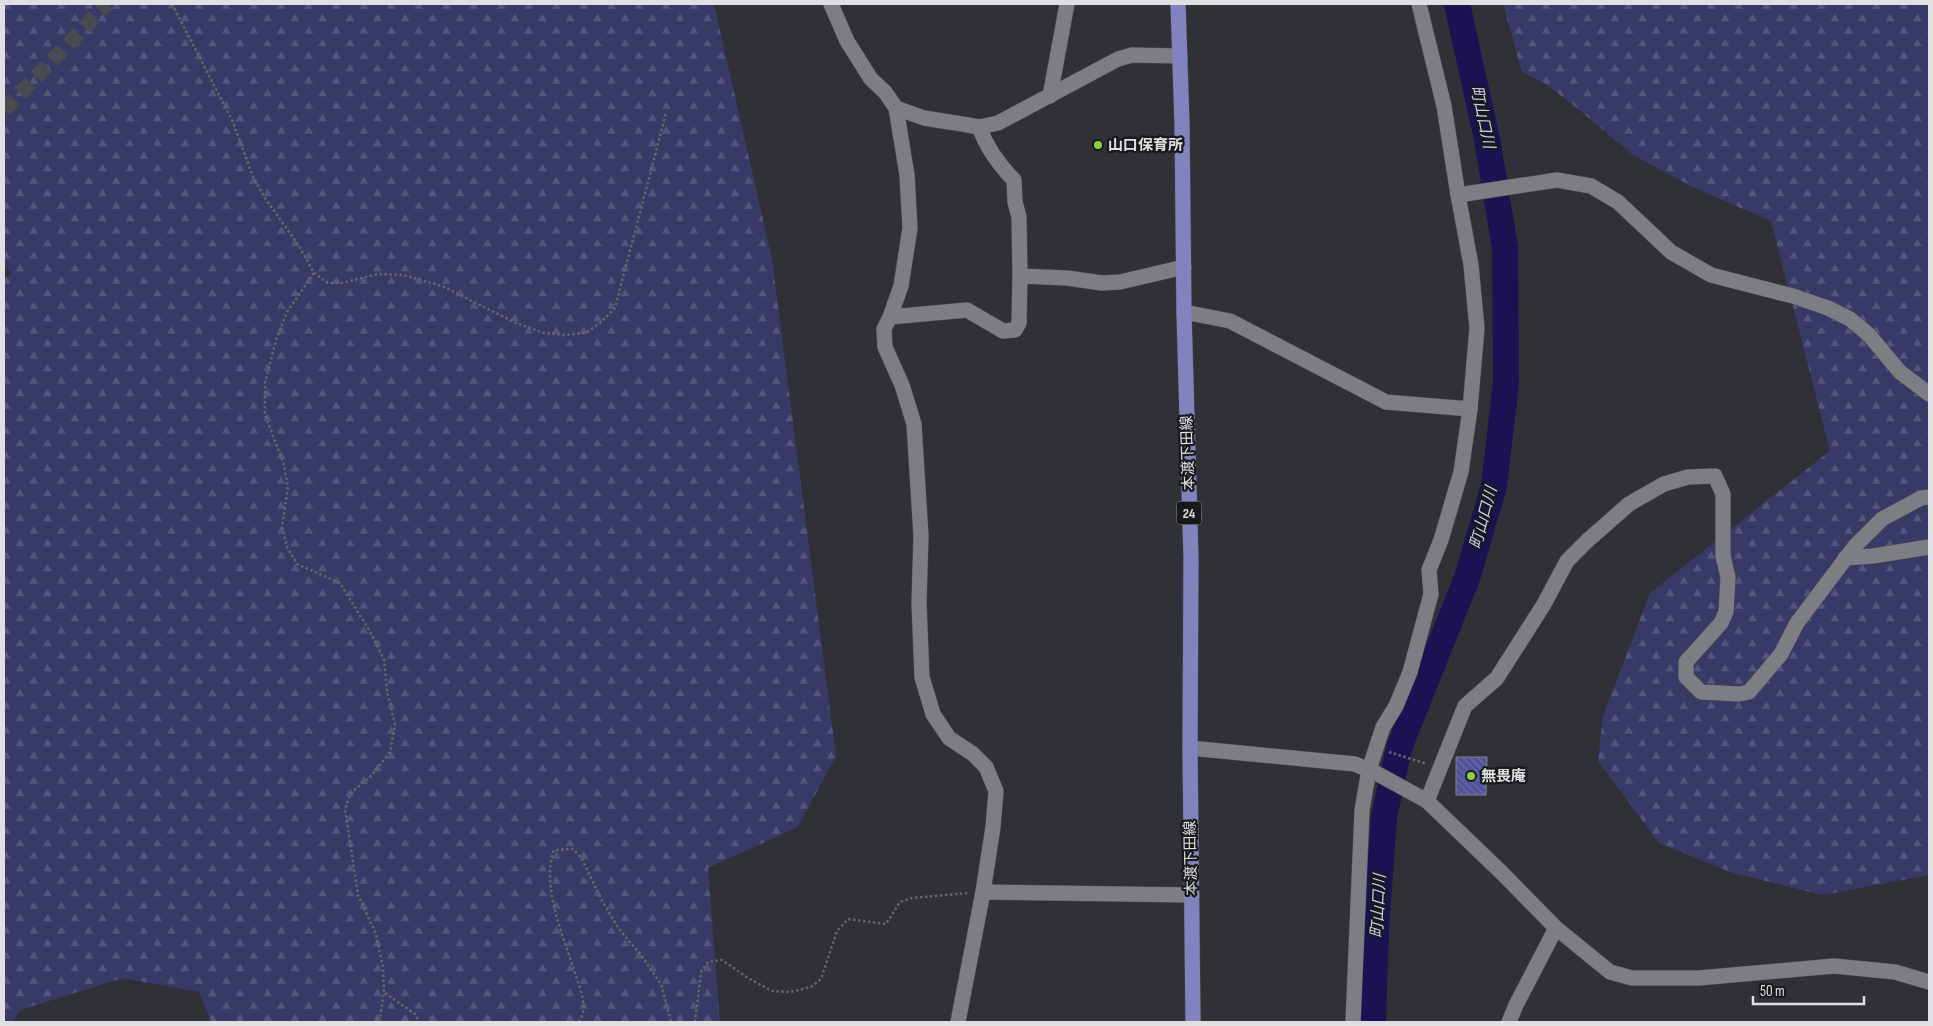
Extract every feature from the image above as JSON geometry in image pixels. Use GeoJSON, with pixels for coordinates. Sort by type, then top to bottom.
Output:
{"type":"FeatureCollection","features":[{"type":"Feature","properties":{"kind":"main road","name":"本渡下田線"},"geometry":{"type":"LineString","coordinates":[[1178,4],[1191,558],[1190,748],[1193,1022]]}},
{"type":"Feature","properties":{"kind":"street"},"geometry":{"type":"LineString","coordinates":[[831,4],[847,41],[871,79],[885,92],[896,108],[907,175],[910,228],[901,286],[884,329],[885,347],[902,385],[914,424],[921,536],[919,603],[922,677],[933,714],[949,738],[972,754],[986,768],[996,791],[993,827],[983,892],[958,1022]]}},
{"type":"Feature","properties":{"kind":"street"},"geometry":{"type":"LineString","coordinates":[[1050,96],[1066,4]]}},
{"type":"Feature","properties":{"kind":"street"},"geometry":{"type":"LineString","coordinates":[[1353,1022],[1362,810],[1383,727],[1396,706],[1410,672],[1431,594],[1430,570],[1461,472],[1470,409],[1477,328],[1472,265],[1462,194],[1444,106],[1419,4]]}},
{"type":"Feature","properties":{"kind":"street"},"geometry":{"type":"LineString","coordinates":[[896,108],[924,118],[979,127],[998,123],[1125,57],[1132,55],[1180,56]]}},
{"type":"Feature","properties":{"kind":"street"},"geometry":{"type":"LineString","coordinates":[[890,317],[967,310],[1003,331],[1015,330],[1019,323],[1019,218],[1015,202],[1014,180],[1004,170],[987,146],[979,127]]}},
{"type":"Feature","properties":{"kind":"street"},"geometry":{"type":"LineString","coordinates":[[1462,194],[1557,180],[1592,186],[1618,202],[1671,252],[1711,275],[1793,296],[1828,308],[1850,319],[1870,335],[1900,372],[1929,394]]}},
{"type":"Feature","properties":{"kind":"street"},"geometry":{"type":"LineString","coordinates":[[1020,276],[1067,278],[1102,283],[1120,282],[1184,266]]}},
{"type":"Feature","properties":{"kind":"street"},"geometry":{"type":"LineString","coordinates":[[1184,312],[1230,321],[1386,402],[1470,409]]}},
{"type":"Feature","properties":{"kind":"street"},"geometry":{"type":"LineString","coordinates":[[1427,801],[1465,706],[1498,678],[1544,604],[1567,562],[1586,541],[1629,504],[1664,484],[1688,477],[1715,476],[1723,494],[1723,556],[1728,577],[1726,612],[1721,623],[1686,662],[1686,676],[1701,692],[1739,694],[1749,692],[1781,654],[1797,623],[1844,558],[1855,546],[1882,519],[1921,498],[1929,497]]}},
{"type":"Feature","properties":{"kind":"street"},"geometry":{"type":"LineString","coordinates":[[1844,558],[1873,556],[1929,547]]}},
{"type":"Feature","properties":{"kind":"street"},"geometry":{"type":"LineString","coordinates":[[1190,748],[1355,764],[1373,772],[1427,801],[1556,928],[1610,972],[1632,978],[1698,978],[1834,966],[1895,972],[1929,982]]}},
{"type":"Feature","properties":{"kind":"street"},"geometry":{"type":"LineString","coordinates":[[983,892],[1192,895]]}},
{"type":"Feature","properties":{"kind":"street"},"geometry":{"type":"LineString","coordinates":[[1509,1022],[1516,1004],[1556,928]]}},
{"type":"Feature","properties":{"kind":"path"},"geometry":{"type":"LineString","coordinates":[[172,4],[233,122],[253,177],[265,198],[299,246],[314,273],[328,283],[342,283],[378,274],[403,275],[442,286],[508,319],[544,333],[564,335],[586,333],[600,323],[615,308],[666,113]]}},
{"type":"Feature","properties":{"kind":"path"},"geometry":{"type":"LineString","coordinates":[[314,273],[287,312],[276,340],[265,383],[265,415],[284,465],[288,487],[282,527],[287,547],[297,564],[340,583],[372,635],[384,660],[387,691],[395,725],[390,752],[372,775],[351,793],[345,809],[348,843],[358,895],[376,934],[383,968],[384,992],[380,1016],[374,1022]]}},
{"type":"Feature","properties":{"kind":"path"},"geometry":{"type":"LineString","coordinates":[[1382,750],[1426,764]]}},
{"type":"Feature","properties":{"kind":"path"},"geometry":{"type":"LineString","coordinates":[[579,1022],[583,1012],[581,990],[559,925],[550,886],[550,860],[554,850],[562,849],[573,849],[582,859],[601,899],[619,929],[641,955],[661,984],[671,1022]]}},
{"type":"Feature","properties":{"kind":"path"},"geometry":{"type":"LineString","coordinates":[[695,1022],[701,972],[708,962],[722,960],[748,978],[772,991],[790,992],[812,986],[821,979],[837,931],[848,919],[886,924],[900,902],[912,898],[983,892]]}},
{"type":"Feature","properties":{"kind":"path"},"geometry":{"type":"LineString","coordinates":[[384,992],[415,1014],[419,1022]]}},
{"type":"Feature","properties":{"kind":"green space"},"geometry":{"type":"Polygon","coordinates":[[[4,4],[714,4],[772,259],[836,756],[798,827],[708,868],[720,1022],[211,1022],[199,992],[123,978],[20,1010],[13,1022],[4,1022],[4,279],[12,273],[4,266],[4,4]]]}},
{"type":"Feature","properties":{"kind":"green space"},"geometry":{"type":"Polygon","coordinates":[[[1503,4],[1929,4],[1929,875],[1822,895],[1733,873],[1659,843],[1598,761],[1603,716],[1650,593],[1830,451],[1771,221],[1695,188],[1633,155],[1546,84],[1522,72],[1503,4]]]}},
{"type":"Feature","properties":{"kind":"building","name":"無畏庵"},"geometry":{"type":"Polygon","coordinates":[[[1456,757],[1487,757],[1486,795],[1456,795],[1456,757]]]}},
{"type":"Feature","properties":{"kind":"waterway","name":"町山口川"},"geometry":{"type":"LineString","coordinates":[[1373,1022],[1376,929],[1384,817],[1399,748],[1467,578],[1494,486],[1506,383],[1505,247],[1487,139],[1457,4]]}},
{"type":"Feature","properties":{"kind":"tunnel"},"geometry":{"type":"LineString","coordinates":[[4,110],[107,4]]}},
{"type":"Feature","properties":{"kind":"place","name":"山口保育所"},"geometry":{"type":"Point","coordinates":[1098,145]}},
{"type":"Feature","properties":{"kind":"place","name":"無畏庵"},"geometry":{"type":"Point","coordinates":[1471,776]}}]}
